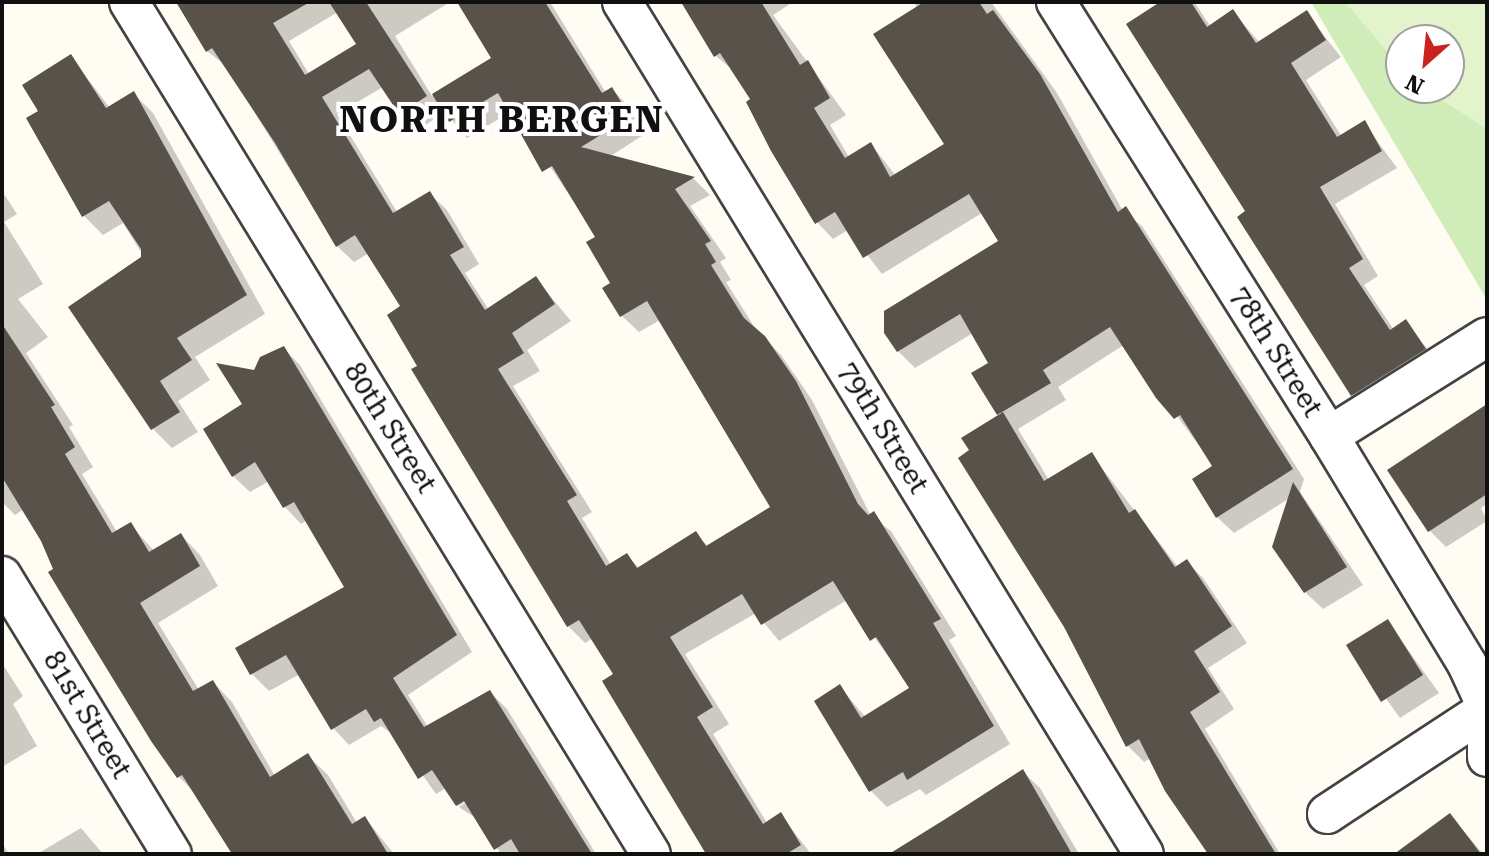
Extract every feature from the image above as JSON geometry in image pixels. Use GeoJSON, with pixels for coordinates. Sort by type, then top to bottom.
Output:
{"type":"FeatureCollection","features":[{"type":"Feature","properties":{"kind":"street","name":"80th Street"},"geometry":{"type":"LineString","coordinates":[[129,2],[651,854]]}},
{"type":"Feature","properties":{"kind":"street","name":"79th Street"},"geometry":{"type":"LineString","coordinates":[[622,2],[1144,854]]}},
{"type":"Feature","properties":{"kind":"street","name":"78th Street"},"geometry":{"type":"LineString","coordinates":[[1056,2],[1329,436],[1467,664],[1487,708]]}},
{"type":"Feature","properties":{"kind":"street"},"geometry":{"type":"LineString","coordinates":[[1329,436],[1487,337]]}},
{"type":"Feature","properties":{"kind":"street","name":"81st Street"},"geometry":{"type":"LineString","coordinates":[[2,576],[172,854]]}},
{"type":"Feature","properties":{"kind":"street"},"geometry":{"type":"LineString","coordinates":[[1327,814],[1487,708]]}},
{"type":"Feature","properties":{"kind":"street"},"geometry":{"type":"LineString","coordinates":[[1487,732],[1487,757]]}},
{"type":"Feature","properties":{"kind":"green space"},"geometry":{"type":"Polygon","coordinates":[[[1311,2],[1487,2],[1487,300],[1311,2]]]}},
{"type":"Feature","properties":{"kind":"green space"},"geometry":{"type":"Polygon","coordinates":[[[1345,2],[1487,2],[1487,129],[1448,104],[1465,104],[1465,24],[1385,24],[1385,49],[1345,2]]]}},
{"type":"Feature","properties":{"kind":"building"},"geometry":{"type":"Polygon","coordinates":[[[176,2],[310,2],[273,23],[305,75],[356,44],[329,2],[366,2],[427,96],[399,114],[369,69],[322,97],[393,213],[430,191],[464,247],[450,255],[485,310],[536,276],[555,304],[512,333],[524,353],[498,369],[577,495],[567,501],[606,566],[627,553],[637,568],[696,531],[706,546],[770,507],[647,301],[620,317],[602,288],[610,283],[586,242],[595,237],[552,166],[542,172],[498,93],[449,122],[432,94],[491,58],[457,2],[545,2],[602,93],[612,87],[630,117],[581,147],[695,177],[675,189],[711,241],[705,244],[716,262],[711,265],[744,318],[765,336],[796,381],[858,504],[868,515],[874,511],[941,619],[933,623],[994,726],[907,780],[903,772],[869,792],[814,701],[840,684],[861,718],[909,688],[876,637],[870,641],[833,581],[761,625],[742,594],[670,637],[713,707],[697,717],[763,824],[781,812],[801,845],[786,854],[706,854],[602,681],[613,674],[579,620],[567,627],[411,369],[417,366],[387,315],[400,306],[355,235],[336,247],[275,143],[212,48],[206,52],[176,2]]]}},
{"type":"Feature","properties":{"kind":"building"},"geometry":{"type":"Polygon","coordinates":[[[681,2],[761,2],[800,65],[808,60],[830,98],[814,108],[845,158],[871,142],[890,177],[944,144],[873,34],[924,2],[979,2],[987,14],[993,10],[1040,74],[1118,212],[1126,206],[1293,469],[1216,518],[1192,479],[1212,466],[1180,415],[1174,419],[1156,398],[1110,327],[1043,370],[1051,383],[997,415],[971,373],[988,363],[960,314],[897,352],[884,333],[884,311],[998,241],[969,194],[863,258],[835,212],[815,224],[771,151],[746,102],[750,99],[720,53],[714,57],[681,2]]]}},
{"type":"Feature","properties":{"kind":"building"},"geometry":{"type":"Polygon","coordinates":[[[1160,2],[1191,2],[1207,27],[1233,9],[1256,43],[1307,10],[1326,40],[1291,63],[1337,137],[1365,120],[1382,151],[1320,187],[1363,259],[1349,268],[1390,330],[1406,319],[1426,349],[1351,396],[1237,217],[1245,211],[1126,24],[1160,2]]]}},
{"type":"Feature","properties":{"kind":"building"},"geometry":{"type":"Polygon","coordinates":[[[71,54],[106,108],[134,91],[247,295],[177,338],[192,360],[160,381],[180,412],[151,430],[68,307],[141,257],[141,249],[109,201],[82,217],[26,118],[38,111],[22,85],[71,54]]]}},
{"type":"Feature","properties":{"kind":"building"},"geometry":{"type":"Polygon","coordinates":[[[2,324],[55,405],[51,407],[75,447],[65,454],[112,533],[131,522],[149,552],[181,533],[200,566],[140,603],[193,691],[213,680],[270,777],[308,753],[352,824],[365,816],[388,854],[232,854],[182,775],[177,778],[151,741],[88,638],[48,572],[53,569],[41,541],[2,477],[2,324]]]}},
{"type":"Feature","properties":{"kind":"building"},"geometry":{"type":"Polygon","coordinates":[[[284,346],[457,635],[393,678],[424,727],[490,690],[592,854],[520,854],[511,839],[494,850],[464,801],[456,806],[432,770],[418,779],[381,718],[374,722],[366,709],[331,730],[286,655],[250,675],[235,648],[344,587],[294,502],[283,508],[255,462],[232,477],[203,429],[242,404],[216,363],[254,370],[260,357],[284,346]]]}},
{"type":"Feature","properties":{"kind":"building"},"geometry":{"type":"Polygon","coordinates":[[[1487,404],[1487,494],[1428,532],[1387,470],[1487,404]]]}},
{"type":"Feature","properties":{"kind":"building"},"geometry":{"type":"Polygon","coordinates":[[[1003,412],[1044,481],[1092,452],[1129,513],[1135,509],[1175,567],[1187,559],[1232,626],[1194,651],[1220,692],[1190,712],[1276,854],[1208,854],[1165,791],[1139,739],[1126,747],[1064,627],[958,458],[969,450],[961,438],[1003,412]]]}},
{"type":"Feature","properties":{"kind":"building"},"geometry":{"type":"Polygon","coordinates":[[[1293,482],[1347,567],[1304,593],[1272,547],[1293,482]]]}},
{"type":"Feature","properties":{"kind":"building"},"geometry":{"type":"Polygon","coordinates":[[[1388,619],[1423,675],[1381,702],[1346,645],[1388,619]]]}},
{"type":"Feature","properties":{"kind":"building"},"geometry":{"type":"Polygon","coordinates":[[[1023,769],[1072,854],[889,854],[947,818],[1023,769]]]}},
{"type":"Feature","properties":{"kind":"building"},"geometry":{"type":"Polygon","coordinates":[[[1450,813],[1481,854],[1394,854],[1450,813]]]}},
{"type":"Feature","properties":{"kind":"district","name":"NORTH BERGEN"},"geometry":{"type":"Point","coordinates":[502,121]}}]}
